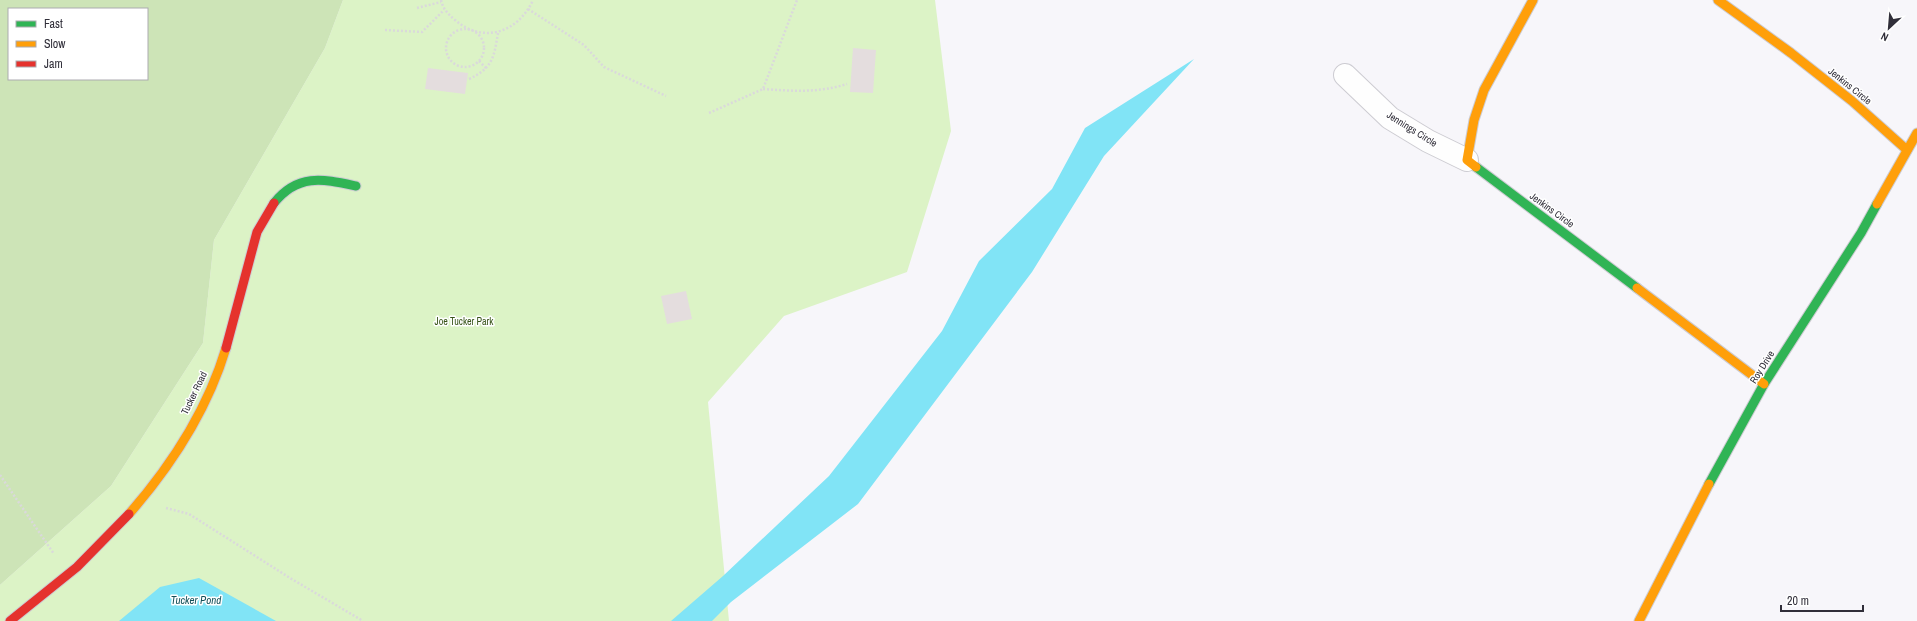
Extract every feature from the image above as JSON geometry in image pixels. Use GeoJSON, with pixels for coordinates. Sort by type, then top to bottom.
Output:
{"type":"FeatureCollection","features":[{"type":"Feature","properties":{"kind":"street"},"geometry":{"type":"LineString","coordinates":[[1467,160],[1474,120],[1484,90],[1533,0]]}},
{"type":"Feature","properties":{"kind":"street","name":"Jenkins Circle"},"geometry":{"type":"LineString","coordinates":[[1718,0],[1791,53],[1852,101],[1907,150]]}},
{"type":"Feature","properties":{"kind":"street","name":"Jennings Circle"},"geometry":{"type":"LineString","coordinates":[[1345,75],[1390,118],[1428,141],[1467,160]]}},
{"type":"Feature","properties":{"kind":"street","name":"Roy Drive"},"geometry":{"type":"LineString","coordinates":[[1639,621],[1721,461],[1764,384],[1861,233],[1917,133]]}},
{"type":"Feature","properties":{"kind":"street","name":"Jenkins Circle"},"geometry":{"type":"LineString","coordinates":[[1467,160],[1614,269],[1764,384]]}},
{"type":"Feature","properties":{"kind":"street","name":"Tucker Road"},"geometry":{"type":"LineString","coordinates":[[10,621],[57,585],[107,537],[144,495],[173,455],[200,409],[224,355],[257,232],[265,215],[277,198],[293,185],[312,180],[356,186]]}},
{"type":"Feature","properties":{"kind":"path"},"geometry":{"type":"LineString","coordinates":[[417,8],[441,1],[444,10],[458,22],[486,34],[509,28],[528,9],[533,0]]}},
{"type":"Feature","properties":{"kind":"path"},"geometry":{"type":"LineString","coordinates":[[763,89],[797,0]]}},
{"type":"Feature","properties":{"kind":"path"},"geometry":{"type":"LineString","coordinates":[[528,9],[584,45],[604,67],[666,96]]}},
{"type":"Feature","properties":{"kind":"path"},"geometry":{"type":"LineString","coordinates":[[385,30],[422,32],[444,10]]}},
{"type":"Feature","properties":{"kind":"path"},"geometry":{"type":"LineString","coordinates":[[459,30],[472,30],[484,44],[482,56],[479,61],[474,65],[462,66],[451,61],[446,49],[450,38],[459,30]]}},
{"type":"Feature","properties":{"kind":"path"},"geometry":{"type":"LineString","coordinates":[[469,79],[486,69],[494,58],[498,32]]}},
{"type":"Feature","properties":{"kind":"path"},"geometry":{"type":"LineString","coordinates":[[479,61],[486,69]]}},
{"type":"Feature","properties":{"kind":"path"},"geometry":{"type":"LineString","coordinates":[[709,113],[763,89],[798,92],[831,89],[847,84]]}},
{"type":"Feature","properties":{"kind":"path"},"geometry":{"type":"LineString","coordinates":[[0,475],[56,557]]}},
{"type":"Feature","properties":{"kind":"path"},"geometry":{"type":"LineString","coordinates":[[161,512],[166,508],[189,514],[290,578],[364,621]]}},
{"type":"Feature","properties":{"kind":"green space"},"geometry":{"type":"Polygon","coordinates":[[[0,0],[343,0],[325,48],[214,240],[203,343],[111,486],[0,585],[0,0]]]}},
{"type":"Feature","properties":{"kind":"green space","name":"Joe Tucker Park"},"geometry":{"type":"Polygon","coordinates":[[[343,0],[935,0],[951,131],[907,272],[784,316],[708,402],[729,621],[0,621],[0,585],[111,486],[203,343],[214,240],[325,48],[343,0]]]}},
{"type":"Feature","properties":{"kind":"water"},"geometry":{"type":"Polygon","coordinates":[[[1194,59],[1104,156],[1032,272],[858,504],[731,602],[712,621],[671,621],[723,576],[829,476],[942,331],[979,261],[1052,189],[1085,128],[1194,59]]]}},
{"type":"Feature","properties":{"kind":"water","name":"Tucker Pond"},"geometry":{"type":"Polygon","coordinates":[[[199,578],[276,621],[119,621],[160,587],[199,578]]]}},
{"type":"Feature","properties":{"kind":"building"},"geometry":{"type":"Polygon","coordinates":[[[853,48],[876,50],[873,93],[850,92],[853,48]]]}},
{"type":"Feature","properties":{"kind":"building"},"geometry":{"type":"Polygon","coordinates":[[[428,68],[468,73],[465,94],[425,89],[428,68]]]}},
{"type":"Feature","properties":{"kind":"building"},"geometry":{"type":"Polygon","coordinates":[[[686,291],[692,319],[667,324],[661,296],[686,291]]]}},
{"type":"Feature","properties":{"kind":"traffic: fast"},"geometry":{"type":"LineString","coordinates":[[1476,167],[1637,288]]}},
{"type":"Feature","properties":{"kind":"traffic: fast"},"geometry":{"type":"LineString","coordinates":[[274,203],[283,193],[302,183],[322,180],[356,186]]}},
{"type":"Feature","properties":{"kind":"traffic: fast"},"geometry":{"type":"LineString","coordinates":[[1709,484],[1764,384],[1861,233],[1877,204]]}},
{"type":"Feature","properties":{"kind":"traffic: slow"},"geometry":{"type":"LineString","coordinates":[[1476,167],[1467,160],[1474,120],[1484,90],[1533,0]]}},
{"type":"Feature","properties":{"kind":"traffic: slow"},"geometry":{"type":"LineString","coordinates":[[1718,0],[1791,53],[1852,101],[1907,150]]}},
{"type":"Feature","properties":{"kind":"traffic: slow"},"geometry":{"type":"LineString","coordinates":[[1877,204],[1917,133]]}},
{"type":"Feature","properties":{"kind":"traffic: slow"},"geometry":{"type":"LineString","coordinates":[[1637,288],[1764,384]]}},
{"type":"Feature","properties":{"kind":"traffic: slow"},"geometry":{"type":"LineString","coordinates":[[129,514],[159,476],[186,436],[209,392],[226,348]]}},
{"type":"Feature","properties":{"kind":"traffic: slow"},"geometry":{"type":"LineString","coordinates":[[1639,621],[1709,484]]}},
{"type":"Feature","properties":{"kind":"traffic: jam"},"geometry":{"type":"LineString","coordinates":[[226,348],[257,232],[274,203]]}},
{"type":"Feature","properties":{"kind":"traffic: jam"},"geometry":{"type":"LineString","coordinates":[[10,621],[77,567],[129,514]]}}]}
